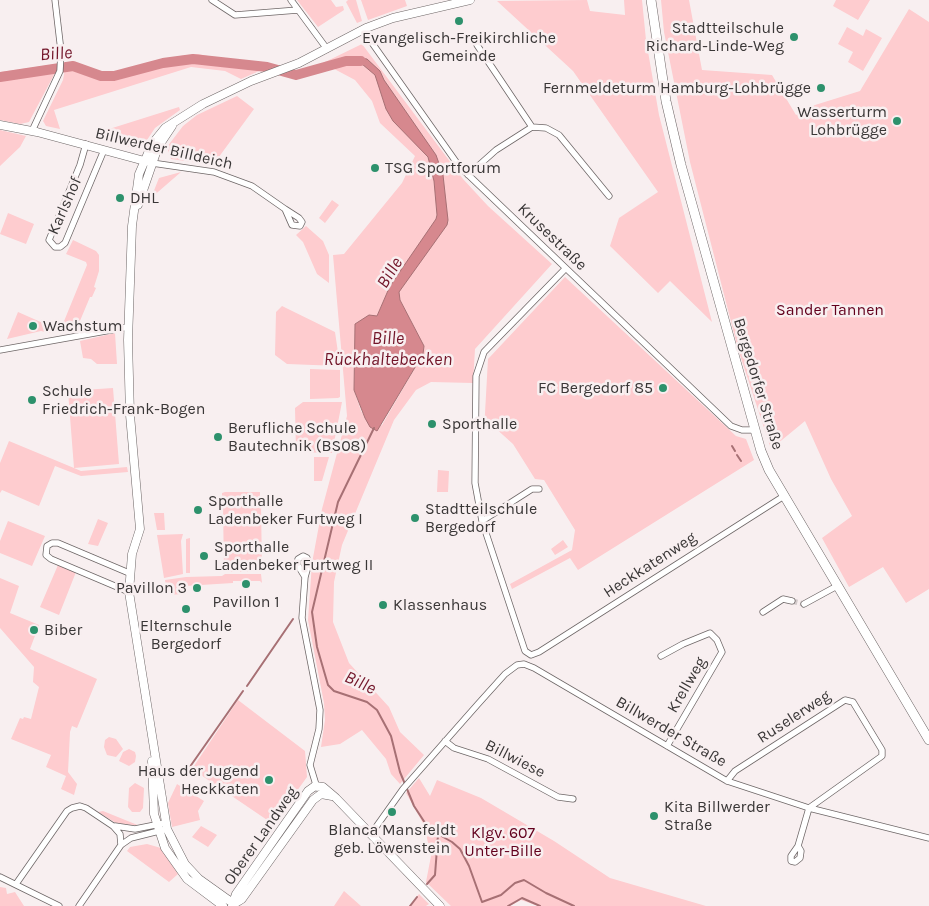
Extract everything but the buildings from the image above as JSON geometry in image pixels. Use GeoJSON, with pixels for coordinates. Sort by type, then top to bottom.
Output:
{"type":"FeatureCollection","features":[{"type":"Feature","properties":{"kind":"main road","name":"Bergedorfer Straße"},"geometry":{"type":"LineString","coordinates":[[651,0],[666,101],[681,165],[754,430],[769,470],[929,740]]}},
{"type":"Feature","properties":{"kind":"street"},"geometry":{"type":"LineString","coordinates":[[32,131],[61,68],[55,0]]}},
{"type":"Feature","properties":{"kind":"street"},"geometry":{"type":"LineString","coordinates":[[212,0],[235,15],[298,10]]}},
{"type":"Feature","properties":{"kind":"street"},"geometry":{"type":"LineString","coordinates":[[291,0],[327,49]]}},
{"type":"Feature","properties":{"kind":"street"},"geometry":{"type":"LineString","coordinates":[[233,905],[199,879],[185,864],[166,826],[129,592],[129,573],[140,529],[130,415],[128,327],[132,226],[139,174],[148,162],[159,134],[180,117],[220,96],[282,70],[361,31],[393,18],[470,0]]}},
{"type":"Feature","properties":{"kind":"street","name":"Krusestraße"},"geometry":{"type":"LineString","coordinates":[[361,31],[365,33],[457,164],[731,426],[742,430],[754,430]]}},
{"type":"Feature","properties":{"kind":"street"},"geometry":{"type":"LineString","coordinates":[[477,45],[532,127]]}},
{"type":"Feature","properties":{"kind":"street","name":"Billwerder Billdeich"},"geometry":{"type":"LineString","coordinates":[[0,125],[86,144],[148,162],[198,169],[229,177],[252,186],[286,209]]}},
{"type":"Feature","properties":{"kind":"street"},"geometry":{"type":"LineString","coordinates":[[468,175],[496,150],[532,127],[546,128],[559,135],[609,196]]}},
{"type":"Feature","properties":{"kind":"street","name":"Karlshof"},"geometry":{"type":"LineString","coordinates":[[86,144],[80,165],[50,240],[55,247],[60,247],[65,243],[104,150]]}},
{"type":"Feature","properties":{"kind":"street"},"geometry":{"type":"LineString","coordinates":[[539,489],[532,489],[482,520],[475,483],[476,376],[478,365],[484,352],[565,269]]}},
{"type":"Feature","properties":{"kind":"street"},"geometry":{"type":"LineString","coordinates":[[0,350],[128,327]]}},
{"type":"Feature","properties":{"kind":"street","name":"Heckkatenweg"},"geometry":{"type":"LineString","coordinates":[[482,520],[522,646],[530,654],[539,652],[784,496]]}},
{"type":"Feature","properties":{"kind":"street"},"geometry":{"type":"LineString","coordinates":[[129,573],[58,543],[52,543],[47,546],[46,555],[51,559],[129,592]]}},
{"type":"Feature","properties":{"kind":"street"},"geometry":{"type":"LineString","coordinates":[[305,576],[302,618],[320,710],[319,729],[310,764],[315,786],[320,794]]}},
{"type":"Feature","properties":{"kind":"street"},"geometry":{"type":"LineString","coordinates":[[804,604],[837,586]]}},
{"type":"Feature","properties":{"kind":"street"},"geometry":{"type":"LineString","coordinates":[[763,612],[783,599],[792,601]]}},
{"type":"Feature","properties":{"kind":"street","name":"Krellweg"},"geometry":{"type":"LineString","coordinates":[[662,656],[683,644],[710,633],[722,652],[668,746]]}},
{"type":"Feature","properties":{"kind":"street","name":"Billwerder Straße"},"geometry":{"type":"LineString","coordinates":[[445,742],[505,674],[517,665],[526,664],[727,781],[809,808],[929,838]]}},
{"type":"Feature","properties":{"kind":"street","name":"Ruselerweg"},"geometry":{"type":"LineString","coordinates":[[727,781],[735,771],[845,700],[850,700],[855,704],[882,750],[882,756],[809,808]]}},
{"type":"Feature","properties":{"kind":"street"},"geometry":{"type":"LineString","coordinates":[[371,834],[403,789],[445,742]]}},
{"type":"Feature","properties":{"kind":"street","name":"Billwiese"},"geometry":{"type":"LineString","coordinates":[[445,742],[454,748],[488,758],[558,797],[573,799]]}},
{"type":"Feature","properties":{"kind":"street"},"geometry":{"type":"LineString","coordinates":[[153,749],[152,790],[157,829],[165,848],[177,867],[194,885],[223,906]]}},
{"type":"Feature","properties":{"kind":"street"},"geometry":{"type":"LineString","coordinates":[[315,786],[327,790],[336,798],[440,906]]}},
{"type":"Feature","properties":{"kind":"street","name":"Oberer Landweg"},"geometry":{"type":"LineString","coordinates":[[233,905],[242,899],[286,825],[308,792],[315,786]]}},
{"type":"Feature","properties":{"kind":"street","name":"Oberer Landweg"},"geometry":{"type":"LineString","coordinates":[[262,864],[289,833],[313,800],[320,794],[336,798]]}},
{"type":"Feature","properties":{"kind":"street"},"geometry":{"type":"LineString","coordinates":[[16,884],[67,811],[72,808],[80,806],[86,808],[113,826],[120,834],[121,844]]}},
{"type":"Feature","properties":{"kind":"street"},"geometry":{"type":"LineString","coordinates":[[798,846],[809,808]]}},
{"type":"Feature","properties":{"kind":"street"},"geometry":{"type":"LineString","coordinates":[[286,825],[289,828],[289,833]]}},
{"type":"Feature","properties":{"kind":"street"},"geometry":{"type":"LineString","coordinates":[[113,826],[157,829]]}},
{"type":"Feature","properties":{"kind":"street"},"geometry":{"type":"LineString","coordinates":[[79,906],[121,844],[131,838],[166,826]]}},
{"type":"Feature","properties":{"kind":"street"},"geometry":{"type":"LineString","coordinates":[[0,877],[59,906]]}},
{"type":"Feature","properties":{"kind":"green space"},"geometry":{"type":"Polygon","coordinates":[[[297,0],[331,0],[336,7],[343,6],[344,10],[318,27],[297,0]]]}},
{"type":"Feature","properties":{"kind":"green space"},"geometry":{"type":"Polygon","coordinates":[[[348,0],[356,0],[362,21],[357,23],[346,2],[348,0]]]}},
{"type":"Feature","properties":{"kind":"green space"},"geometry":{"type":"Polygon","coordinates":[[[361,0],[405,0],[407,6],[368,20],[361,0]]]}},
{"type":"Feature","properties":{"kind":"green space"},"geometry":{"type":"Polygon","coordinates":[[[587,0],[590,11],[625,15],[624,0],[642,0],[646,40],[659,115],[712,322],[670,281],[658,293],[610,246],[619,218],[658,192],[573,71],[497,1],[587,0]]]}},
{"type":"Feature","properties":{"kind":"green space","name":"Sander Tannen"},"geometry":{"type":"Polygon","coordinates":[[[661,0],[689,0],[702,70],[772,75],[796,115],[815,105],[860,91],[909,9],[929,22],[929,589],[906,603],[883,567],[849,587],[822,538],[852,516],[831,479],[805,421],[771,449],[738,349],[690,162],[664,32],[661,0]]]}},
{"type":"Feature","properties":{"kind":"green space"},"geometry":{"type":"Polygon","coordinates":[[[836,0],[870,0],[858,20],[833,6],[836,0]]]}},
{"type":"Feature","properties":{"kind":"green space"},"geometry":{"type":"Polygon","coordinates":[[[847,27],[863,36],[866,29],[882,38],[863,71],[848,62],[853,52],[838,44],[847,27]]]}},
{"type":"Feature","properties":{"kind":"green space"},"geometry":{"type":"Polygon","coordinates":[[[362,44],[463,179],[488,206],[552,264],[475,349],[473,383],[431,382],[416,390],[394,420],[342,545],[334,582],[333,622],[349,663],[389,707],[400,732],[424,755],[400,784],[391,774],[386,759],[362,730],[340,744],[321,747],[325,720],[324,703],[308,620],[312,563],[322,509],[347,416],[333,255],[344,254],[402,183],[415,156],[380,123],[372,101],[355,80],[323,63],[362,44]],[[390,287],[377,316],[355,324],[354,390],[361,411],[374,430],[382,425],[423,354],[424,346],[398,296],[399,288],[390,287]]]}},
{"type":"Feature","properties":{"kind":"green space"},"geometry":{"type":"Polygon","coordinates":[[[198,54],[266,68],[241,79],[225,71],[191,67],[54,110],[60,129],[46,126],[43,121],[63,80],[66,63],[76,64],[107,74],[180,56],[198,54]]]}},
{"type":"Feature","properties":{"kind":"green space"},"geometry":{"type":"Polygon","coordinates":[[[57,64],[56,71],[29,122],[20,124],[0,120],[0,72],[57,64]]]}},
{"type":"Feature","properties":{"kind":"green space"},"geometry":{"type":"Polygon","coordinates":[[[237,96],[254,109],[213,165],[171,159],[167,147],[183,126],[197,115],[237,96]]]}},
{"type":"Feature","properties":{"kind":"green space"},"geometry":{"type":"Polygon","coordinates":[[[179,107],[180,110],[155,128],[143,146],[138,149],[104,141],[106,130],[179,107]]]}},
{"type":"Feature","properties":{"kind":"green space"},"geometry":{"type":"Polygon","coordinates":[[[0,130],[26,136],[20,147],[0,166],[0,130]]]}},
{"type":"Feature","properties":{"kind":"green space"},"geometry":{"type":"Polygon","coordinates":[[[181,172],[151,198],[159,178],[181,172]]]}},
{"type":"Feature","properties":{"kind":"green space"},"geometry":{"type":"Polygon","coordinates":[[[332,200],[339,205],[325,223],[319,218],[332,200]]]}},
{"type":"Feature","properties":{"kind":"green space"},"geometry":{"type":"Polygon","coordinates":[[[8,213],[34,224],[26,244],[0,234],[8,213]]]}},
{"type":"Feature","properties":{"kind":"green space"},"geometry":{"type":"Polygon","coordinates":[[[306,226],[323,241],[329,255],[329,283],[317,274],[303,242],[296,235],[306,226]]]}},
{"type":"Feature","properties":{"kind":"green space"},"geometry":{"type":"Polygon","coordinates":[[[73,240],[96,251],[99,255],[99,271],[94,287],[96,288],[92,297],[90,297],[77,328],[60,331],[87,265],[86,262],[66,254],[73,240]]]}},
{"type":"Feature","properties":{"kind":"green space"},"geometry":{"type":"Polygon","coordinates":[[[565,277],[736,436],[746,439],[754,460],[578,570],[570,558],[512,589],[510,584],[572,550],[575,530],[544,480],[535,479],[513,444],[493,426],[484,431],[488,359],[565,277]]]}},
{"type":"Feature","properties":{"kind":"green space"},"geometry":{"type":"Polygon","coordinates":[[[282,306],[335,332],[340,366],[287,364],[275,355],[276,312],[282,306]]]}},
{"type":"Feature","properties":{"kind":"green space"},"geometry":{"type":"Polygon","coordinates":[[[18,312],[43,323],[43,326],[51,330],[50,333],[41,331],[7,339],[18,312]]]}},
{"type":"Feature","properties":{"kind":"green space"},"geometry":{"type":"Polygon","coordinates":[[[115,333],[117,364],[97,364],[91,359],[83,358],[80,341],[115,333]]]}},
{"type":"Feature","properties":{"kind":"green space"},"geometry":{"type":"Polygon","coordinates":[[[310,369],[340,370],[340,397],[310,399],[310,369]]]}},
{"type":"Feature","properties":{"kind":"green space"},"geometry":{"type":"Polygon","coordinates":[[[113,388],[119,464],[74,468],[68,391],[113,388]]]}},
{"type":"Feature","properties":{"kind":"green space"},"geometry":{"type":"Polygon","coordinates":[[[303,402],[342,402],[332,453],[296,452],[295,408],[303,402]]]}},
{"type":"Feature","properties":{"kind":"green space"},"geometry":{"type":"Polygon","coordinates":[[[9,441],[81,471],[127,467],[128,472],[81,476],[55,466],[39,506],[2,490],[0,493],[0,463],[9,441]]]}},
{"type":"Feature","properties":{"kind":"green space"},"geometry":{"type":"Polygon","coordinates":[[[314,457],[329,457],[322,481],[314,481],[314,457]]]}},
{"type":"Feature","properties":{"kind":"green space"},"geometry":{"type":"Polygon","coordinates":[[[438,470],[449,471],[448,492],[437,492],[438,470]]]}},
{"type":"Feature","properties":{"kind":"green space"},"geometry":{"type":"Polygon","coordinates":[[[260,492],[260,499],[222,499],[222,493],[260,492]]]}},
{"type":"Feature","properties":{"kind":"green space"},"geometry":{"type":"Polygon","coordinates":[[[251,502],[261,504],[262,572],[224,572],[223,506],[251,506],[251,502]]]}},
{"type":"Feature","properties":{"kind":"green space"},"geometry":{"type":"Polygon","coordinates":[[[154,513],[164,513],[165,530],[157,530],[154,513]]]}},
{"type":"Feature","properties":{"kind":"green space"},"geometry":{"type":"Polygon","coordinates":[[[98,519],[108,523],[98,546],[88,544],[98,519]]]}},
{"type":"Feature","properties":{"kind":"green space"},"geometry":{"type":"Polygon","coordinates":[[[8,521],[45,536],[32,566],[0,553],[0,541],[8,521]]]}},
{"type":"Feature","properties":{"kind":"green space"},"geometry":{"type":"Polygon","coordinates":[[[183,534],[181,541],[183,574],[164,578],[157,535],[183,534]]]}},
{"type":"Feature","properties":{"kind":"green space"},"geometry":{"type":"Polygon","coordinates":[[[190,538],[190,573],[186,573],[186,539],[190,538]]]}},
{"type":"Feature","properties":{"kind":"green space"},"geometry":{"type":"Polygon","coordinates":[[[563,540],[568,547],[555,555],[551,549],[563,540]]]}},
{"type":"Feature","properties":{"kind":"green space"},"geometry":{"type":"Polygon","coordinates":[[[58,565],[76,572],[59,615],[40,607],[58,565]]]}},
{"type":"Feature","properties":{"kind":"green space"},"geometry":{"type":"Polygon","coordinates":[[[225,574],[261,574],[262,583],[260,581],[233,581],[233,583],[185,586],[184,594],[167,595],[165,580],[186,577],[222,576],[225,574]]]}},
{"type":"Feature","properties":{"kind":"green space"},"geometry":{"type":"Polygon","coordinates":[[[0,578],[19,586],[10,613],[39,625],[30,649],[97,679],[77,728],[72,726],[70,732],[68,772],[77,784],[74,795],[61,789],[66,776],[46,767],[51,755],[11,739],[20,718],[31,719],[39,687],[33,682],[34,667],[0,628],[0,578]]]}},
{"type":"Feature","properties":{"kind":"green space"},"geometry":{"type":"Polygon","coordinates":[[[238,700],[305,751],[307,777],[273,824],[192,769],[238,700]]]}},
{"type":"Feature","properties":{"kind":"green space"},"geometry":{"type":"Polygon","coordinates":[[[109,737],[116,739],[123,749],[116,757],[107,755],[104,747],[105,740],[109,737]]]}},
{"type":"Feature","properties":{"kind":"green space"},"geometry":{"type":"Polygon","coordinates":[[[129,749],[135,752],[136,756],[135,762],[129,766],[119,761],[123,752],[129,749]]]}},
{"type":"Feature","properties":{"kind":"green space","name":"Klgv. 607 Unter-Bille"},"geometry":{"type":"Polygon","coordinates":[[[419,778],[430,796],[437,780],[481,798],[554,841],[610,878],[706,906],[538,906],[521,900],[510,906],[451,906],[426,882],[431,856],[424,825],[406,793],[419,778]]]}},
{"type":"Feature","properties":{"kind":"green space"},"geometry":{"type":"Polygon","coordinates":[[[135,783],[144,788],[143,808],[140,812],[132,812],[128,807],[129,788],[135,783]]]}},
{"type":"Feature","properties":{"kind":"green space"},"geometry":{"type":"Polygon","coordinates":[[[177,784],[204,801],[198,811],[200,820],[172,827],[168,803],[177,784]]]}},
{"type":"Feature","properties":{"kind":"green space"},"geometry":{"type":"Polygon","coordinates":[[[103,811],[140,826],[116,823],[98,812],[103,811]]]}},
{"type":"Feature","properties":{"kind":"green space"},"geometry":{"type":"Polygon","coordinates":[[[201,826],[217,835],[208,847],[192,837],[201,826]]]}},
{"type":"Feature","properties":{"kind":"green space"},"geometry":{"type":"Polygon","coordinates":[[[147,844],[161,848],[178,874],[169,882],[127,851],[130,847],[147,844]]]}},
{"type":"Feature","properties":{"kind":"green space"},"geometry":{"type":"Polygon","coordinates":[[[0,887],[6,888],[7,894],[15,892],[24,906],[0,906],[0,887]]]}},
{"type":"Feature","properties":{"kind":"green space"},"geometry":{"type":"Polygon","coordinates":[[[344,891],[361,906],[334,906],[344,891]]]}},
{"type":"Feature","properties":{"kind":"green space"},"geometry":{"type":"Polygon","coordinates":[[[419,894],[429,904],[426,906],[409,906],[419,894]]]}},
{"type":"Feature","properties":{"kind":"water","name":"Bille Rückhaltebecken"},"geometry":{"type":"Polygon","coordinates":[[[350,57],[367,59],[380,71],[384,80],[436,155],[443,175],[448,220],[447,225],[399,292],[400,300],[424,346],[423,354],[377,431],[370,427],[354,390],[355,324],[369,315],[377,316],[390,286],[437,215],[434,181],[428,157],[393,121],[386,109],[375,75],[362,64],[349,63],[350,57]]]}},
{"type":"Feature","properties":{"kind":"waterway","name":"Bille"},"geometry":{"type":"LineString","coordinates":[[0,77],[73,66],[101,76],[114,76],[163,63],[193,59],[267,67],[296,75],[346,61],[361,61]]}},
{"type":"Feature","properties":{"kind":"waterway","name":"Bille"},"geometry":{"type":"LineString","coordinates":[[374,428],[338,502],[312,612],[317,647],[328,685],[334,691],[367,702],[377,710],[391,736],[400,772],[414,806],[429,829],[452,842],[460,849],[469,866],[482,902],[501,895],[515,883],[524,880],[574,906]]}},
{"type":"Feature","properties":{"kind":"waterway"},"geometry":{"type":"LineString","coordinates":[[732,446],[735,451]]}},
{"type":"Feature","properties":{"kind":"waterway"},"geometry":{"type":"LineString","coordinates":[[737,455],[741,461]]}},
{"type":"Feature","properties":{"kind":"waterway"},"geometry":{"type":"LineString","coordinates":[[247,686],[293,619]]}},
{"type":"Feature","properties":{"kind":"waterway"},"geometry":{"type":"LineString","coordinates":[[187,771],[243,691]]}},
{"type":"Feature","properties":{"kind":"waterway"},"geometry":{"type":"LineString","coordinates":[[427,884],[435,875],[438,835]]}},
{"type":"Feature","properties":{"kind":"waterway"},"geometry":{"type":"LineString","coordinates":[[410,906],[417,897]]}},
{"type":"Feature","properties":{"kind":"waterway"},"geometry":{"type":"LineString","coordinates":[[508,906],[522,898],[540,906]]}},
{"type":"Feature","properties":{"kind":"tunnel"},"geometry":{"type":"LineString","coordinates":[[792,601],[804,604]]}},
{"type":"Feature","properties":{"kind":"place","name":"Evangelisch-Freikirchliche Gemeinde"},"geometry":{"type":"Point","coordinates":[459,21]}},
{"type":"Feature","properties":{"kind":"place","name":"Stadtteilschule Richard-Linde-Weg"},"geometry":{"type":"Point","coordinates":[794,37]}},
{"type":"Feature","properties":{"kind":"place","name":"Fernmeldeturm Hamburg-Lohbrügge"},"geometry":{"type":"Point","coordinates":[821,88]}},
{"type":"Feature","properties":{"kind":"place","name":"Wasserturm Lohbrügge"},"geometry":{"type":"Point","coordinates":[897,121]}},
{"type":"Feature","properties":{"kind":"place","name":"TSG Sportforum"},"geometry":{"type":"Point","coordinates":[375,168]}},
{"type":"Feature","properties":{"kind":"place","name":"DHL"},"geometry":{"type":"Point","coordinates":[120,198]}},
{"type":"Feature","properties":{"kind":"place","name":"Wachstum"},"geometry":{"type":"Point","coordinates":[33,326]}},
{"type":"Feature","properties":{"kind":"place","name":"FC Bergedorf 85"},"geometry":{"type":"Point","coordinates":[663,388]}},
{"type":"Feature","properties":{"kind":"place","name":"Schule Friedrich-Frank-Bogen"},"geometry":{"type":"Point","coordinates":[32,400]}},
{"type":"Feature","properties":{"kind":"place","name":"Sporthalle"},"geometry":{"type":"Point","coordinates":[432,424]}},
{"type":"Feature","properties":{"kind":"place","name":"Berufliche Schule Bautechnik (BS08)"},"geometry":{"type":"Point","coordinates":[218,437]}},
{"type":"Feature","properties":{"kind":"place","name":"Sporthalle Ladenbeker Furtweg I"},"geometry":{"type":"Point","coordinates":[198,510]}},
{"type":"Feature","properties":{"kind":"place","name":"Stadtteilschule Bergedorf"},"geometry":{"type":"Point","coordinates":[415,518]}},
{"type":"Feature","properties":{"kind":"place","name":"Sporthalle Ladenbeker Furtweg II"},"geometry":{"type":"Point","coordinates":[204,556]}},
{"type":"Feature","properties":{"kind":"place","name":"Pavillon 1"},"geometry":{"type":"Point","coordinates":[246,584]}},
{"type":"Feature","properties":{"kind":"place","name":"Pavillon 3"},"geometry":{"type":"Point","coordinates":[197,588]}},
{"type":"Feature","properties":{"kind":"place","name":"Klassenhaus"},"geometry":{"type":"Point","coordinates":[383,605]}},
{"type":"Feature","properties":{"kind":"place","name":"Elternschule Bergedorf"},"geometry":{"type":"Point","coordinates":[186,609]}},
{"type":"Feature","properties":{"kind":"place","name":"Biber"},"geometry":{"type":"Point","coordinates":[34,630]}},
{"type":"Feature","properties":{"kind":"place","name":"Haus der Jugend Heckkaten"},"geometry":{"type":"Point","coordinates":[269,780]}},
{"type":"Feature","properties":{"kind":"place","name":"Blanca Mansfeldt geb. Löwenstein"},"geometry":{"type":"Point","coordinates":[392,812]}},
{"type":"Feature","properties":{"kind":"place","name":"Kita Billwerder Straße"},"geometry":{"type":"Point","coordinates":[654,816]}}]}
